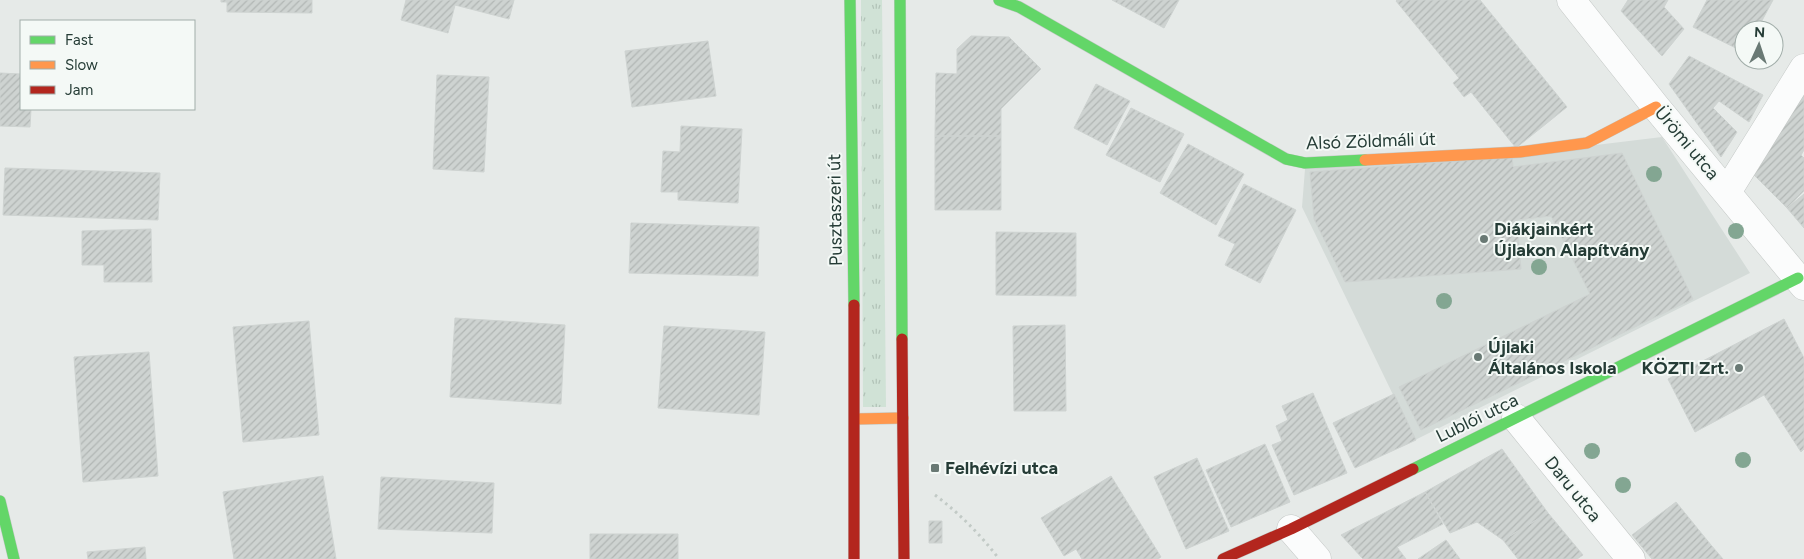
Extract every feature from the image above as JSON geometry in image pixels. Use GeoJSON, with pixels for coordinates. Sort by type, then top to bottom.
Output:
{"type":"FeatureCollection","features":[{"type":"Feature","properties":{"kind":"street","name":"Pusztaszeri út"},"geometry":{"type":"LineString","coordinates":[[850,0],[855,419],[854,559]]}},
{"type":"Feature","properties":{"kind":"street"},"geometry":{"type":"LineString","coordinates":[[900,0],[904,559]]}},
{"type":"Feature","properties":{"kind":"street","name":"Alsó Zöldmáli út"},"geometry":{"type":"LineString","coordinates":[[999,0],[1019,7],[1286,159],[1305,163],[1520,152],[1587,143],[1656,107]]}},
{"type":"Feature","properties":{"kind":"street","name":"Ürömi utca"},"geometry":{"type":"LineString","coordinates":[[1571,0],[1656,107],[1801,282]]}},
{"type":"Feature","properties":{"kind":"street"},"geometry":{"type":"LineString","coordinates":[[1727,192],[1804,68]]}},
{"type":"Feature","properties":{"kind":"street","name":"Lublói utca"},"geometry":{"type":"LineString","coordinates":[[1223,559],[1291,529],[1516,418],[1801,282]]}},
{"type":"Feature","properties":{"kind":"street"},"geometry":{"type":"LineString","coordinates":[[855,419],[903,418]]}},
{"type":"Feature","properties":{"kind":"street","name":"Daru utca"},"geometry":{"type":"LineString","coordinates":[[1516,418],[1631,559]]}},
{"type":"Feature","properties":{"kind":"street"},"geometry":{"type":"LineString","coordinates":[[0,501],[14,559]]}},
{"type":"Feature","properties":{"kind":"street"},"geometry":{"type":"LineString","coordinates":[[1291,529],[1317,559]]}},
{"type":"Feature","properties":{"kind":"path"},"geometry":{"type":"LineString","coordinates":[[904,472],[958,512],[981,535],[999,559]]}},
{"type":"Feature","properties":{"kind":"shaded area","name":"Újlaki Általános Iskola"},"geometry":{"type":"Polygon","coordinates":[[[1662,137],[1750,273],[1415,440],[1302,207],[1305,169],[1571,148],[1662,137]]]}},
{"type":"Feature","properties":{"kind":"green space"},"geometry":{"type":"Polygon","coordinates":[[[861,0],[882,0],[886,407],[863,407],[861,0]]]}},
{"type":"Feature","properties":{"kind":"building"},"geometry":{"type":"Polygon","coordinates":[[[221,0],[312,0],[312,13],[227,12],[227,2],[221,2],[221,0]]]}},
{"type":"Feature","properties":{"kind":"building"},"geometry":{"type":"Polygon","coordinates":[[[406,0],[514,0],[509,19],[455,5],[448,33],[401,20],[406,0]]]}},
{"type":"Feature","properties":{"kind":"building"},"geometry":{"type":"Polygon","coordinates":[[[1112,0],[1179,0],[1164,28],[1112,0]]]}},
{"type":"Feature","properties":{"kind":"building"},"geometry":{"type":"Polygon","coordinates":[[[1397,0],[1480,0],[1567,107],[1516,148],[1471,92],[1464,97],[1453,83],[1459,78],[1397,0]]]}},
{"type":"Feature","properties":{"kind":"building"},"geometry":{"type":"Polygon","coordinates":[[[1628,0],[1668,0],[1664,7],[1684,29],[1662,56],[1621,11],[1628,0]]]}},
{"type":"Feature","properties":{"kind":"building"},"geometry":{"type":"Polygon","coordinates":[[[1707,0],[1773,0],[1762,20],[1734,20],[1734,47],[1693,27],[1707,0]]]}},
{"type":"Feature","properties":{"kind":"building"},"geometry":{"type":"Polygon","coordinates":[[[971,36],[1009,37],[1041,69],[1001,109],[1001,136],[935,136],[936,73],[957,74],[957,49],[971,36]]]}},
{"type":"Feature","properties":{"kind":"building"},"geometry":{"type":"Polygon","coordinates":[[[708,41],[716,96],[632,107],[625,51],[708,41]]]}},
{"type":"Feature","properties":{"kind":"building"},"geometry":{"type":"Polygon","coordinates":[[[1689,56],[1763,95],[1749,122],[1719,101],[1713,108],[1737,132],[1721,157],[1669,84],[1689,56]]]}},
{"type":"Feature","properties":{"kind":"building"},"geometry":{"type":"Polygon","coordinates":[[[0,73],[20,74],[20,110],[31,110],[30,127],[0,126],[0,73]]]}},
{"type":"Feature","properties":{"kind":"building"},"geometry":{"type":"Polygon","coordinates":[[[437,75],[489,77],[484,172],[433,169],[437,75]]]}},
{"type":"Feature","properties":{"kind":"building"},"geometry":{"type":"Polygon","coordinates":[[[1096,84],[1130,101],[1107,145],[1074,128],[1096,84]]]}},
{"type":"Feature","properties":{"kind":"building"},"geometry":{"type":"Polygon","coordinates":[[[1804,92],[1804,150],[1801,155],[1804,158],[1804,191],[1787,208],[1754,175],[1804,92]]]}},
{"type":"Feature","properties":{"kind":"building"},"geometry":{"type":"Polygon","coordinates":[[[1131,108],[1184,134],[1160,182],[1106,155],[1131,108]]]}},
{"type":"Feature","properties":{"kind":"building"},"geometry":{"type":"Polygon","coordinates":[[[681,126],[742,129],[738,203],[678,200],[678,192],[661,192],[663,151],[680,152],[681,126]]]}},
{"type":"Feature","properties":{"kind":"building"},"geometry":{"type":"Polygon","coordinates":[[[935,136],[1001,136],[1001,210],[935,210],[935,136]]]}},
{"type":"Feature","properties":{"kind":"building"},"geometry":{"type":"Polygon","coordinates":[[[1188,144],[1244,174],[1216,225],[1160,193],[1188,144]]]}},
{"type":"Feature","properties":{"kind":"building","name":"Újlaki Általános Iskola"},"geometry":{"type":"Polygon","coordinates":[[[1622,153],[1693,299],[1421,430],[1399,387],[1590,294],[1551,216],[1517,220],[1521,269],[1345,282],[1314,219],[1310,172],[1512,157],[1513,167],[1622,153]]]}},
{"type":"Feature","properties":{"kind":"building"},"geometry":{"type":"Polygon","coordinates":[[[5,168],[160,173],[158,220],[3,215],[5,168]]]}},
{"type":"Feature","properties":{"kind":"building"},"geometry":{"type":"Polygon","coordinates":[[[1244,184],[1296,210],[1260,283],[1225,265],[1235,244],[1218,236],[1244,184]]]}},
{"type":"Feature","properties":{"kind":"building"},"geometry":{"type":"Polygon","coordinates":[[[1804,194],[1804,228],[1787,208],[1804,194]]]}},
{"type":"Feature","properties":{"kind":"building"},"geometry":{"type":"Polygon","coordinates":[[[631,223],[759,227],[758,276],[629,273],[631,223]]]}},
{"type":"Feature","properties":{"kind":"building"},"geometry":{"type":"Polygon","coordinates":[[[151,229],[152,282],[104,282],[104,265],[82,265],[82,231],[151,229]]]}},
{"type":"Feature","properties":{"kind":"building"},"geometry":{"type":"Polygon","coordinates":[[[996,232],[1076,233],[1076,296],[996,295],[996,232]]]}},
{"type":"Feature","properties":{"kind":"building"},"geometry":{"type":"Polygon","coordinates":[[[455,318],[565,325],[561,404],[450,397],[455,318]]]}},
{"type":"Feature","properties":{"kind":"building"},"geometry":{"type":"Polygon","coordinates":[[[1784,319],[1804,358],[1804,449],[1801,452],[1764,395],[1695,432],[1668,379],[1784,319]]]}},
{"type":"Feature","properties":{"kind":"building"},"geometry":{"type":"Polygon","coordinates":[[[309,321],[319,435],[243,442],[233,327],[309,321]]]}},
{"type":"Feature","properties":{"kind":"building"},"geometry":{"type":"Polygon","coordinates":[[[1065,325],[1066,411],[1014,411],[1013,326],[1065,325]]]}},
{"type":"Feature","properties":{"kind":"building"},"geometry":{"type":"Polygon","coordinates":[[[664,326],[765,332],[759,415],[658,408],[664,326]]]}},
{"type":"Feature","properties":{"kind":"building"},"geometry":{"type":"Polygon","coordinates":[[[149,352],[158,476],[83,482],[74,357],[149,352]]]}},
{"type":"Feature","properties":{"kind":"building"},"geometry":{"type":"Polygon","coordinates":[[[1313,393],[1347,473],[1294,495],[1272,445],[1282,441],[1276,426],[1288,420],[1282,406],[1313,393]]]}},
{"type":"Feature","properties":{"kind":"building"},"geometry":{"type":"Polygon","coordinates":[[[1394,394],[1416,440],[1355,468],[1333,423],[1394,394]]]}},
{"type":"Feature","properties":{"kind":"building"},"geometry":{"type":"Polygon","coordinates":[[[1265,444],[1290,502],[1231,527],[1206,470],[1265,444]]]}},
{"type":"Feature","properties":{"kind":"building"},"geometry":{"type":"Polygon","coordinates":[[[1502,449],[1548,513],[1503,540],[1477,522],[1450,533],[1425,492],[1502,449]]]}},
{"type":"Feature","properties":{"kind":"building"},"geometry":{"type":"Polygon","coordinates":[[[1197,458],[1229,531],[1186,549],[1154,477],[1197,458]]]}},
{"type":"Feature","properties":{"kind":"building"},"geometry":{"type":"Polygon","coordinates":[[[323,476],[336,559],[234,559],[223,492],[323,476]]]}},
{"type":"Feature","properties":{"kind":"building"},"geometry":{"type":"Polygon","coordinates":[[[1111,476],[1161,557],[1158,559],[1082,559],[1076,549],[1064,556],[1041,518],[1111,476]]]}},
{"type":"Feature","properties":{"kind":"building"},"geometry":{"type":"Polygon","coordinates":[[[381,477],[494,483],[492,533],[378,529],[381,477]]]}},
{"type":"Feature","properties":{"kind":"building"},"geometry":{"type":"Polygon","coordinates":[[[1425,492],[1443,524],[1397,547],[1406,559],[1363,559],[1341,535],[1425,492]]]}},
{"type":"Feature","properties":{"kind":"building"},"geometry":{"type":"Polygon","coordinates":[[[1676,502],[1711,545],[1695,559],[1652,559],[1632,535],[1676,502]]]}},
{"type":"Feature","properties":{"kind":"building"},"geometry":{"type":"Polygon","coordinates":[[[1548,513],[1583,555],[1577,559],[1518,559],[1503,540],[1548,513]]]}},
{"type":"Feature","properties":{"kind":"building"},"geometry":{"type":"Polygon","coordinates":[[[929,521],[942,521],[942,543],[929,543],[929,521]]]}},
{"type":"Feature","properties":{"kind":"building"},"geometry":{"type":"Polygon","coordinates":[[[590,534],[678,534],[678,559],[590,559],[590,534]]]}},
{"type":"Feature","properties":{"kind":"building"},"geometry":{"type":"Polygon","coordinates":[[[1446,540],[1460,559],[1418,559],[1446,540]]]}},
{"type":"Feature","properties":{"kind":"building"},"geometry":{"type":"Polygon","coordinates":[[[1711,545],[1723,559],[1695,559],[1711,545]]]}},
{"type":"Feature","properties":{"kind":"building"},"geometry":{"type":"Polygon","coordinates":[[[145,547],[146,559],[88,559],[87,552],[145,547]]]}},
{"type":"Feature","properties":{"kind":"traffic: fast"},"geometry":{"type":"LineString","coordinates":[[850,0],[854,305]]}},
{"type":"Feature","properties":{"kind":"traffic: fast"},"geometry":{"type":"LineString","coordinates":[[900,0],[902,339]]}},
{"type":"Feature","properties":{"kind":"traffic: fast"},"geometry":{"type":"LineString","coordinates":[[999,0],[1019,7],[1286,159],[1305,163],[1365,160]]}},
{"type":"Feature","properties":{"kind":"traffic: fast"},"geometry":{"type":"LineString","coordinates":[[1413,469],[1798,278]]}},
{"type":"Feature","properties":{"kind":"traffic: fast"},"geometry":{"type":"LineString","coordinates":[[0,501],[14,559]]}},
{"type":"Feature","properties":{"kind":"traffic: slow"},"geometry":{"type":"LineString","coordinates":[[1365,160],[1520,152],[1587,143],[1656,107]]}},
{"type":"Feature","properties":{"kind":"traffic: slow"},"geometry":{"type":"LineString","coordinates":[[855,419],[903,418]]}},
{"type":"Feature","properties":{"kind":"traffic: jam"},"geometry":{"type":"LineString","coordinates":[[854,305],[854,559]]}},
{"type":"Feature","properties":{"kind":"traffic: jam"},"geometry":{"type":"LineString","coordinates":[[902,339],[904,559]]}},
{"type":"Feature","properties":{"kind":"traffic: jam"},"geometry":{"type":"LineString","coordinates":[[1223,559],[1291,529],[1413,469]]}},
{"type":"Feature","properties":{"kind":"place","name":"Diákjainkért Újlakon Alapítvány"},"geometry":{"type":"Point","coordinates":[1484,239]}},
{"type":"Feature","properties":{"kind":"place","name":"Újlaki Általános Iskola"},"geometry":{"type":"Point","coordinates":[1478,357]}},
{"type":"Feature","properties":{"kind":"place","name":"KÖZTI Zrt."},"geometry":{"type":"Point","coordinates":[1739,368]}},
{"type":"Feature","properties":{"kind":"place","name":"Felhévízi utca"},"geometry":{"type":"Point","coordinates":[935,468]}}]}
